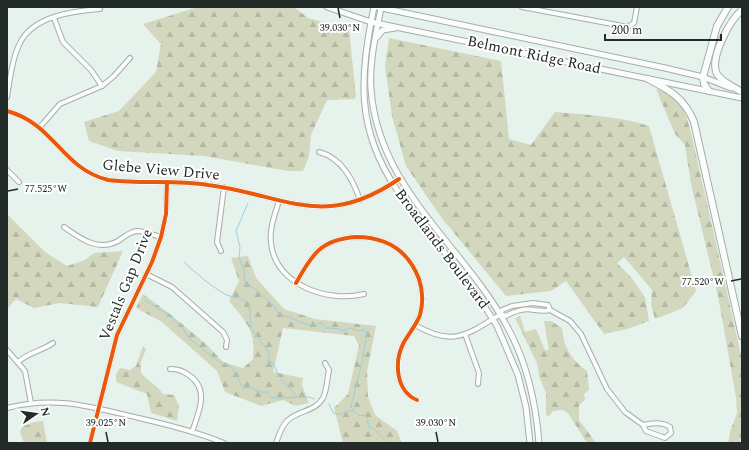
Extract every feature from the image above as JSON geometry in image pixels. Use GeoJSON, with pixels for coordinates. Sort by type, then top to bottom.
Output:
{"type":"FeatureCollection","features":[{"type":"Feature","properties":{"kind":"highway"},"geometry":{"type":"LineString","coordinates":[[709,91],[704,84],[703,77],[718,26],[728,7]]}},
{"type":"Feature","properties":{"kind":"highway"},"geometry":{"type":"LineString","coordinates":[[742,10],[725,32],[715,64],[716,71],[721,79],[742,92]]}},
{"type":"Feature","properties":{"kind":"highway"},"geometry":{"type":"LineString","coordinates":[[648,79],[669,89],[678,96],[687,107],[694,122],[742,336]]}},
{"type":"Feature","properties":{"kind":"main road","name":"Belmont Ridge Road"},"geometry":{"type":"LineString","coordinates":[[327,7],[371,22],[742,98]]}},
{"type":"Feature","properties":{"kind":"main road","name":"Broadlands Boulevard"},"geometry":{"type":"LineString","coordinates":[[374,7],[364,67],[365,110],[374,144],[392,183],[494,319],[509,349],[518,375],[526,407],[530,443]]}},
{"type":"Feature","properties":{"kind":"main road","name":"Belmont Ridge Road"},"geometry":{"type":"LineString","coordinates":[[380,7],[665,68],[703,77],[742,92]]}},
{"type":"Feature","properties":{"kind":"main road","name":"Broadlands Boulevard"},"geometry":{"type":"LineString","coordinates":[[380,7],[374,42],[371,78],[374,114],[386,153],[399,179],[473,276],[500,315],[514,342],[528,378],[536,413],[540,443]]}},
{"type":"Feature","properties":{"kind":"main road"},"geometry":{"type":"LineString","coordinates":[[374,42],[377,35],[383,30],[399,27]]}},
{"type":"Feature","properties":{"kind":"street"},"geometry":{"type":"LineString","coordinates":[[522,7],[628,27],[634,23],[637,7]]}},
{"type":"Feature","properties":{"kind":"street"},"geometry":{"type":"LineString","coordinates":[[7,97],[14,62],[20,42],[33,27],[54,18],[100,9]]}},
{"type":"Feature","properties":{"kind":"street"},"geometry":{"type":"LineString","coordinates":[[54,18],[63,42],[91,70],[102,86]]}},
{"type":"Feature","properties":{"kind":"street"},"geometry":{"type":"LineString","coordinates":[[40,127],[60,104],[102,86],[114,76],[130,58]]}},
{"type":"Feature","properties":{"kind":"street","name":"Glebe View Drive"},"geometry":{"type":"LineString","coordinates":[[7,111],[26,118],[40,127],[74,164],[93,175],[116,181],[167,182],[224,187],[302,206],[324,207],[360,200],[399,179]]}},
{"type":"Feature","properties":{"kind":"street"},"geometry":{"type":"LineString","coordinates":[[319,152],[327,154],[343,168],[355,186],[360,200]]}},
{"type":"Feature","properties":{"kind":"street"},"geometry":{"type":"LineString","coordinates":[[7,170],[19,182]]}},
{"type":"Feature","properties":{"kind":"street","name":"Vestals Gap Drive"},"geometry":{"type":"LineString","coordinates":[[90,443],[117,335],[146,274],[161,237],[166,214],[167,182]]}},
{"type":"Feature","properties":{"kind":"street"},"geometry":{"type":"LineString","coordinates":[[221,251],[217,242],[224,187]]}},
{"type":"Feature","properties":{"kind":"street"},"geometry":{"type":"LineString","coordinates":[[279,201],[271,228],[272,248],[280,267],[296,282],[309,290],[324,294],[352,297],[364,294]]}},
{"type":"Feature","properties":{"kind":"street"},"geometry":{"type":"LineString","coordinates":[[64,227],[87,242],[98,245],[115,242],[136,231],[161,237]]}},
{"type":"Feature","properties":{"kind":"street"},"geometry":{"type":"LineString","coordinates":[[296,282],[314,255],[333,242],[347,238],[367,237],[384,241],[403,254],[420,283],[422,304],[415,325],[402,346],[398,368],[405,392],[417,400]]}},
{"type":"Feature","properties":{"kind":"street"},"geometry":{"type":"LineString","coordinates":[[146,274],[172,287],[223,332],[227,340],[226,347]]}},
{"type":"Feature","properties":{"kind":"street"},"geometry":{"type":"LineString","coordinates":[[415,325],[440,336],[465,334],[477,330],[494,319],[500,315],[502,310],[527,303],[548,305],[550,310],[565,317],[576,326],[610,394],[626,412],[643,425],[646,431],[665,438],[671,433],[670,427],[666,425],[643,425]]}},
{"type":"Feature","properties":{"kind":"street"},"geometry":{"type":"LineString","coordinates":[[465,334],[479,373],[478,384]]}},
{"type":"Feature","properties":{"kind":"street"},"geometry":{"type":"LineString","coordinates":[[18,362],[27,355],[46,348],[53,343]]}},
{"type":"Feature","properties":{"kind":"street"},"geometry":{"type":"LineString","coordinates":[[7,350],[18,362],[27,377],[30,403]]}},
{"type":"Feature","properties":{"kind":"street"},"geometry":{"type":"LineString","coordinates":[[276,443],[281,430],[287,421],[297,414],[313,408],[320,401],[325,391],[329,370],[325,363]]}},
{"type":"Feature","properties":{"kind":"street"},"geometry":{"type":"LineString","coordinates":[[170,369],[180,369],[191,377],[200,390],[201,400],[192,432]]}},
{"type":"Feature","properties":{"kind":"street"},"geometry":{"type":"LineString","coordinates":[[7,408],[30,403],[65,402],[98,408],[192,432],[224,443]]}},
{"type":"Feature","properties":{"kind":"green space"},"geometry":{"type":"Polygon","coordinates":[[[198,7],[294,7],[308,18],[349,29],[356,97],[354,99],[327,100],[311,135],[309,156],[303,171],[288,171],[204,156],[118,151],[89,141],[84,122],[119,111],[156,72],[161,44],[143,24],[198,7]]]}},
{"type":"Feature","properties":{"kind":"green space"},"geometry":{"type":"Polygon","coordinates":[[[389,38],[501,61],[509,139],[531,145],[555,112],[615,118],[649,126],[696,291],[683,308],[655,319],[651,305],[652,290],[624,257],[617,263],[631,277],[645,297],[649,321],[627,329],[604,334],[566,281],[551,291],[506,296],[441,217],[406,166],[392,116],[385,66],[389,38]]]}},
{"type":"Feature","properties":{"kind":"green space"},"geometry":{"type":"Polygon","coordinates":[[[656,89],[668,91],[678,100],[685,112],[692,137],[742,359],[742,432],[740,443],[728,443],[737,413],[736,397],[718,296],[691,184],[685,145],[675,134],[656,89]]]}},
{"type":"Feature","properties":{"kind":"green space"},"geometry":{"type":"Polygon","coordinates":[[[7,214],[45,252],[67,266],[85,260],[94,253],[123,251],[98,307],[60,303],[34,308],[16,299],[7,309],[7,214]]]}},
{"type":"Feature","properties":{"kind":"green space"},"geometry":{"type":"Polygon","coordinates":[[[248,256],[256,278],[284,309],[315,319],[376,326],[367,371],[368,397],[375,415],[397,431],[402,443],[343,443],[334,408],[348,394],[359,345],[354,336],[283,328],[273,372],[303,378],[302,385],[309,403],[296,406],[283,400],[261,406],[225,392],[217,371],[162,322],[136,308],[143,294],[206,344],[223,362],[243,368],[253,359],[253,341],[245,321],[229,301],[239,281],[231,258],[248,256]]]}},
{"type":"Feature","properties":{"kind":"green space"},"geometry":{"type":"Polygon","coordinates":[[[520,316],[525,332],[536,329],[545,350],[549,350],[544,321],[551,321],[562,328],[566,347],[577,363],[587,371],[589,390],[584,394],[585,400],[579,405],[579,420],[596,443],[587,443],[568,413],[563,410],[553,411],[549,416],[546,415],[546,393],[539,376],[537,363],[515,318],[520,316]]]}},
{"type":"Feature","properties":{"kind":"green space"},"geometry":{"type":"Polygon","coordinates":[[[143,346],[146,349],[141,362],[141,373],[163,394],[174,395],[179,406],[177,421],[151,413],[147,394],[116,382],[116,374],[120,368],[130,370],[136,366],[143,346]]]}},
{"type":"Feature","properties":{"kind":"green space"},"geometry":{"type":"Polygon","coordinates":[[[43,421],[47,443],[24,443],[20,432],[22,427],[34,422],[43,421]]]}},
{"type":"Feature","properties":{"kind":"waterway"},"geometry":{"type":"LineString","coordinates":[[248,203],[236,231],[240,247],[239,257],[245,272],[244,279],[246,284],[254,288],[274,306],[280,315],[311,325],[321,323],[326,328],[339,329],[341,331],[350,328],[359,331],[364,330],[367,332],[362,362],[351,407],[354,411]]}},
{"type":"Feature","properties":{"kind":"waterway"},"geometry":{"type":"LineString","coordinates":[[184,262],[218,290],[226,295],[249,303],[251,328],[270,354],[268,360],[274,364],[278,375],[298,398]]}},
{"type":"Feature","properties":{"kind":"waterway"},"geometry":{"type":"LineString","coordinates":[[146,301],[169,315],[181,326],[189,338],[218,361],[231,367],[243,388],[267,392],[272,398],[309,397],[314,399]]}},
{"type":"Feature","properties":{"kind":"waterway"},"geometry":{"type":"LineString","coordinates":[[329,404],[333,413],[336,414],[354,411],[358,415],[367,416],[369,428],[373,428],[388,443]]}},
{"type":"Feature","properties":{"kind":"cycle path"},"geometry":{"type":"LineString","coordinates":[[7,111],[23,117],[48,135],[79,166],[92,174],[108,180],[208,185],[304,205],[326,206],[348,203],[372,195],[399,179]]}},
{"type":"Feature","properties":{"kind":"cycle path"},"geometry":{"type":"LineString","coordinates":[[90,443],[117,335],[152,262],[161,237],[166,214],[167,182]]}},
{"type":"Feature","properties":{"kind":"cycle path"},"geometry":{"type":"LineString","coordinates":[[296,283],[312,257],[327,244],[336,240],[356,237],[377,239],[395,247],[402,253],[409,260],[414,269],[419,279],[422,293],[420,315],[403,344],[398,360],[401,383],[410,396],[417,400]]}}]}
